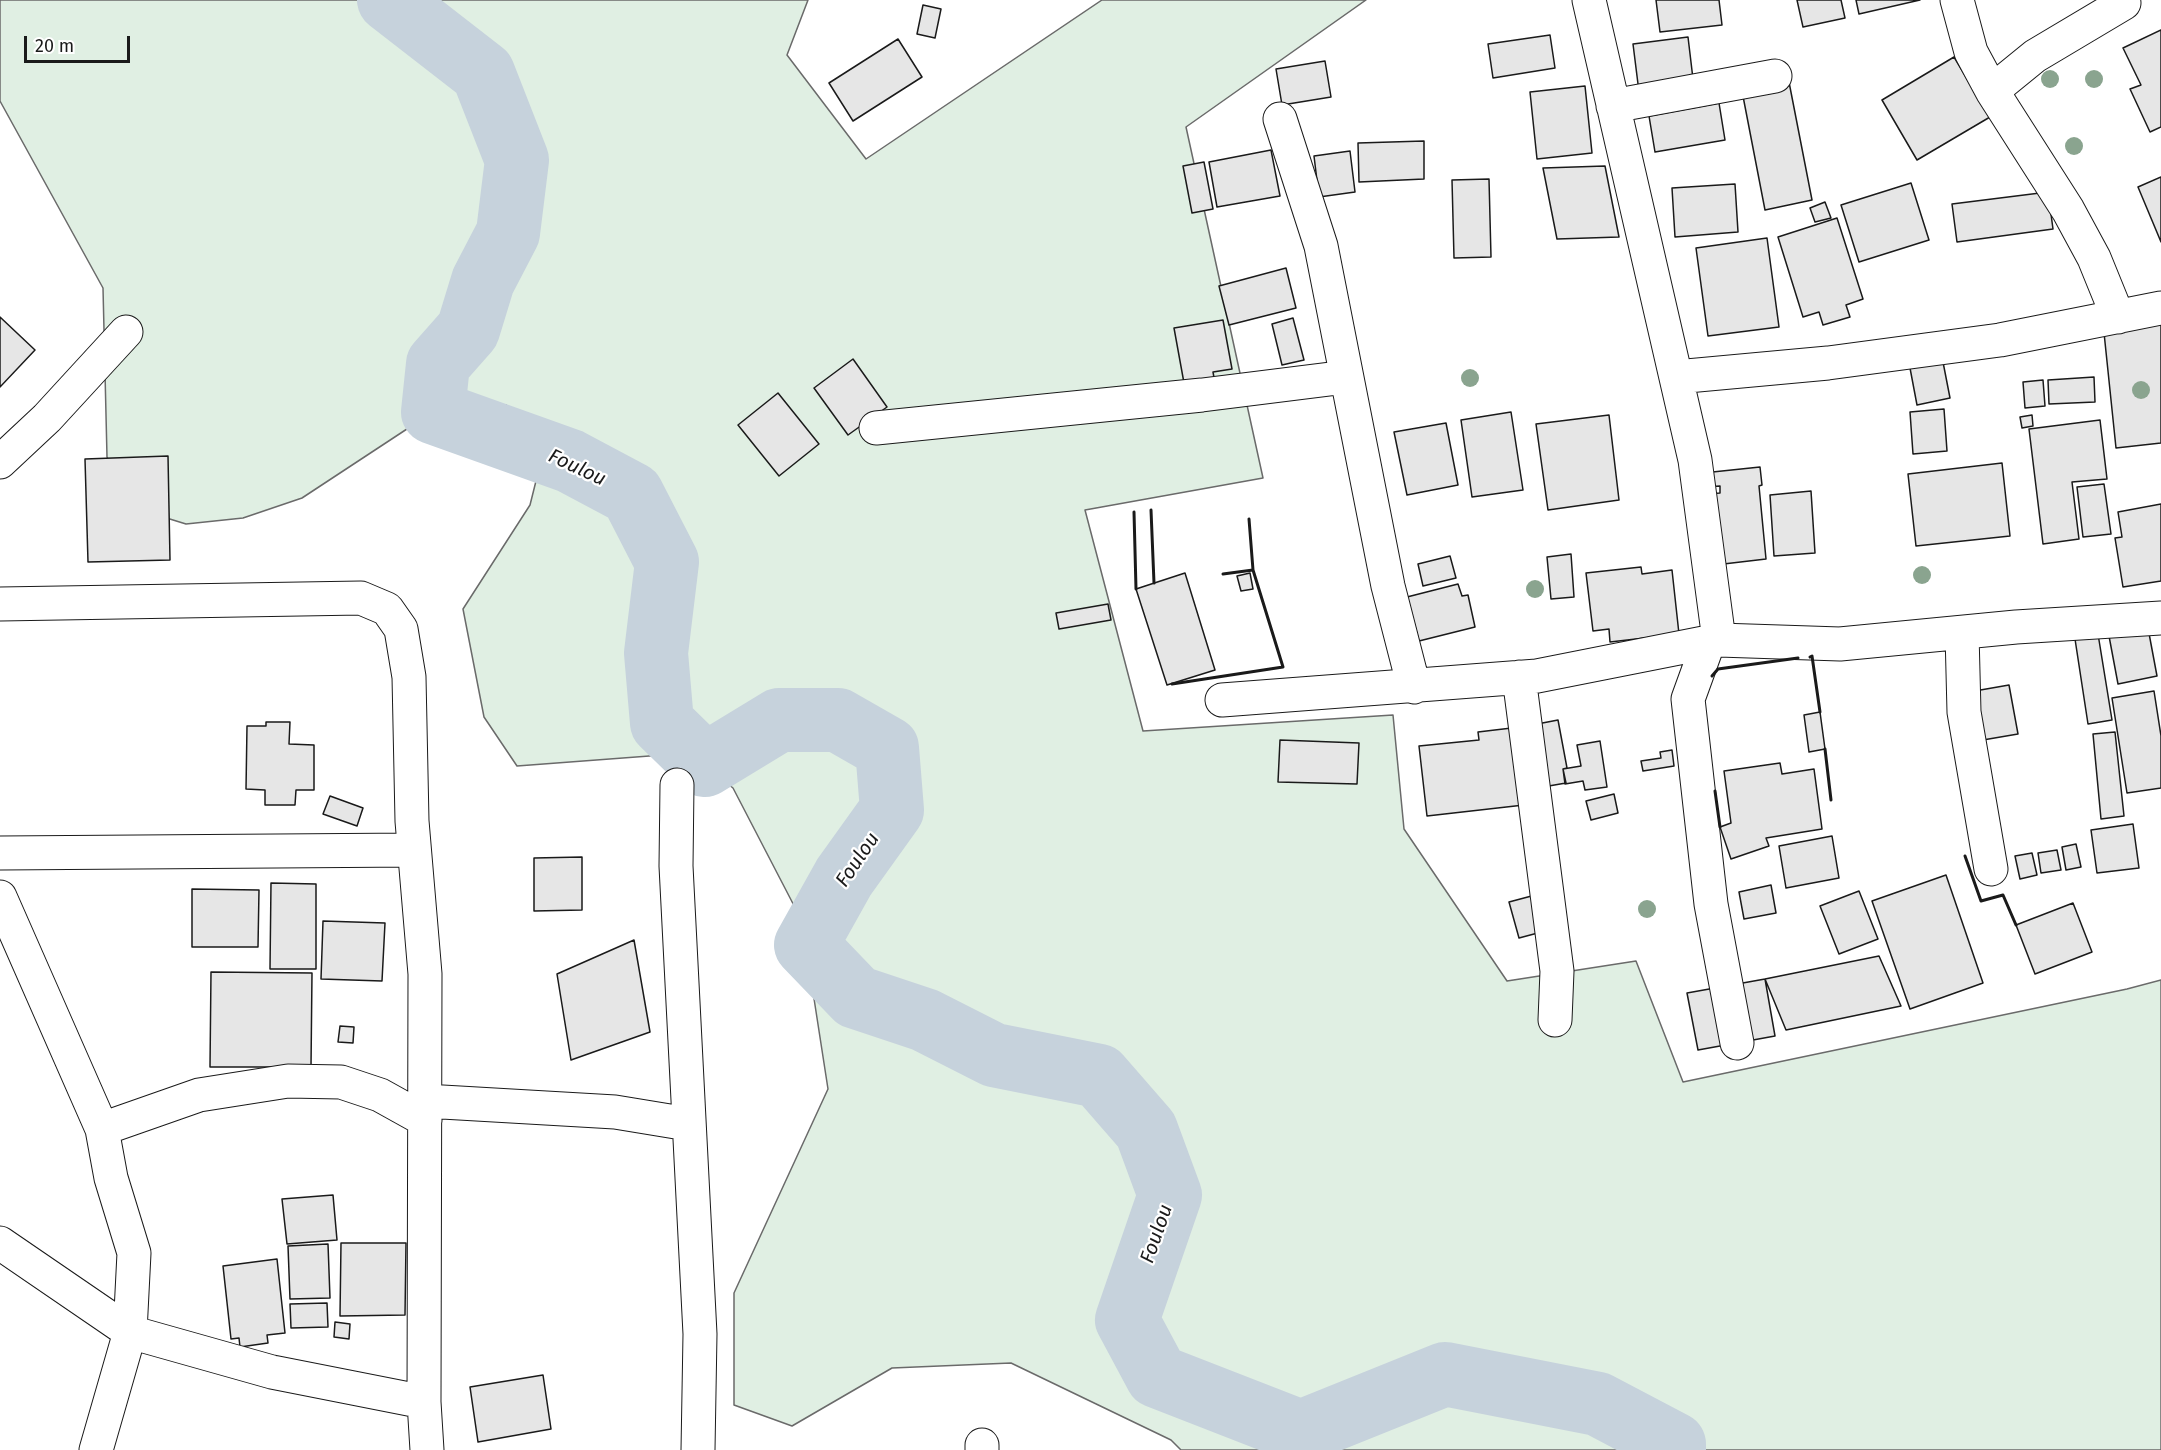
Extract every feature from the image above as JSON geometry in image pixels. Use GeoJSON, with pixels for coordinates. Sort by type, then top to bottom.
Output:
{"type":"FeatureCollection","features":[{"type":"Feature","properties":{"kind":"street"},"geometry":{"type":"LineString","coordinates":[[1589,0],[1695,460],[1714,640],[1688,699],[1711,904],[1737,1043]]}},
{"type":"Feature","properties":{"kind":"street"},"geometry":{"type":"LineString","coordinates":[[1957,0],[1971,52],[1992,91],[2068,210],[2094,258],[2118,316]]}},
{"type":"Feature","properties":{"kind":"street"},"geometry":{"type":"LineString","coordinates":[[1992,91],[2035,56],[2124,3]]}},
{"type":"Feature","properties":{"kind":"street"},"geometry":{"type":"LineString","coordinates":[[1613,106],[1775,76]]}},
{"type":"Feature","properties":{"kind":"street"},"geometry":{"type":"LineString","coordinates":[[1280,119],[1321,246],[1388,586],[1414,687]]}},
{"type":"Feature","properties":{"kind":"street"},"geometry":{"type":"LineString","coordinates":[[1677,377],[1828,363],[2000,340],[2161,308]]}},
{"type":"Feature","properties":{"kind":"street"},"geometry":{"type":"LineString","coordinates":[[0,462],[47,418],[126,332]]}},
{"type":"Feature","properties":{"kind":"street"},"geometry":{"type":"LineString","coordinates":[[876,428],[1202,395],[1346,376]]}},
{"type":"Feature","properties":{"kind":"street"},"geometry":{"type":"LineString","coordinates":[[0,604],[361,598],[387,609],[401,629],[409,677],[414,850],[425,974],[424,1402],[427,1450]]}},
{"type":"Feature","properties":{"kind":"street"},"geometry":{"type":"LineString","coordinates":[[1222,700],[1414,687],[1519,677],[1714,640],[1840,644],[2016,627],[2161,618]]}},
{"type":"Feature","properties":{"kind":"street"},"geometry":{"type":"LineString","coordinates":[[1962,633],[1964,712],[1990,869]]}},
{"type":"Feature","properties":{"kind":"street"},"geometry":{"type":"LineString","coordinates":[[1519,677],[1557,971],[1555,1020]]}},
{"type":"Feature","properties":{"kind":"street"},"geometry":{"type":"LineString","coordinates":[[677,785],[676,866],[700,1334],[698,1450]]}},
{"type":"Feature","properties":{"kind":"street"},"geometry":{"type":"LineString","coordinates":[[0,853],[414,850]]}},
{"type":"Feature","properties":{"kind":"street"},"geometry":{"type":"LineString","coordinates":[[0,897],[102,1129],[111,1178],[134,1253],[130,1332],[96,1450]]}},
{"type":"Feature","properties":{"kind":"street"},"geometry":{"type":"LineString","coordinates":[[102,1129],[199,1095],[288,1081],[341,1082],[425,1110],[615,1112],[688,1124]]}},
{"type":"Feature","properties":{"kind":"street"},"geometry":{"type":"LineString","coordinates":[[0,1243],[130,1332],[272,1372],[424,1402]]}},
{"type":"Feature","properties":{"kind":"green space"},"geometry":{"type":"Polygon","coordinates":[[[0,0],[808,0],[787,55],[866,159],[1102,0],[1366,0],[1186,127],[1263,478],[1085,510],[1143,731],[1393,715],[1404,829],[1507,981],[1636,961],[1683,1082],[2161,980],[2161,1450],[1181,1450],[1171,1440],[1011,1363],[892,1368],[792,1426],[734,1405],[734,1293],[828,1089],[802,921],[733,788],[689,753],[517,766],[484,717],[463,609],[530,505],[544,449],[506,405],[448,402],[302,498],[243,518],[186,524],[131,507],[107,457],[103,288],[0,101],[0,0]]]}},
{"type":"Feature","properties":{"kind":"building"},"geometry":{"type":"Polygon","coordinates":[[[1656,0],[1719,0],[1722,25],[1660,32],[1656,0]]]}},
{"type":"Feature","properties":{"kind":"building"},"geometry":{"type":"Polygon","coordinates":[[[1797,0],[1841,0],[1845,18],[1803,27],[1797,0]]]}},
{"type":"Feature","properties":{"kind":"building"},"geometry":{"type":"Polygon","coordinates":[[[1856,0],[1920,0],[1859,14],[1856,0]]]}},
{"type":"Feature","properties":{"kind":"building"},"geometry":{"type":"Polygon","coordinates":[[[923,5],[941,9],[935,38],[917,34],[923,5]]]}},
{"type":"Feature","properties":{"kind":"building"},"geometry":{"type":"Polygon","coordinates":[[[2161,30],[2161,127],[2150,132],[2130,89],[2141,85],[2123,48],[2161,30]]]}},
{"type":"Feature","properties":{"kind":"building"},"geometry":{"type":"Polygon","coordinates":[[[1550,35],[1555,68],[1493,78],[1488,44],[1550,35]]]}},
{"type":"Feature","properties":{"kind":"building"},"geometry":{"type":"Polygon","coordinates":[[[1688,37],[1693,79],[1639,92],[1633,44],[1688,37]]]}},
{"type":"Feature","properties":{"kind":"building"},"geometry":{"type":"Polygon","coordinates":[[[898,39],[922,77],[853,121],[829,83],[898,39]]]}},
{"type":"Feature","properties":{"kind":"building"},"geometry":{"type":"Polygon","coordinates":[[[1954,57],[1990,117],[1917,160],[1882,100],[1954,57]]]}},
{"type":"Feature","properties":{"kind":"building"},"geometry":{"type":"Polygon","coordinates":[[[1325,61],[1331,97],[1282,105],[1276,69],[1325,61]]]}},
{"type":"Feature","properties":{"kind":"building"},"geometry":{"type":"Polygon","coordinates":[[[1789,82],[1812,200],[1765,210],[1742,91],[1789,82]]]}},
{"type":"Feature","properties":{"kind":"building"},"geometry":{"type":"Polygon","coordinates":[[[1585,86],[1592,153],[1537,159],[1530,92],[1585,86]]]}},
{"type":"Feature","properties":{"kind":"building"},"geometry":{"type":"Polygon","coordinates":[[[1719,103],[1725,140],[1655,152],[1649,116],[1719,103]]]}},
{"type":"Feature","properties":{"kind":"building"},"geometry":{"type":"Polygon","coordinates":[[[1424,141],[1424,179],[1359,182],[1358,143],[1424,141]]]}},
{"type":"Feature","properties":{"kind":"building"},"geometry":{"type":"Polygon","coordinates":[[[1271,150],[1280,196],[1217,207],[1209,162],[1271,150]]]}},
{"type":"Feature","properties":{"kind":"building"},"geometry":{"type":"Polygon","coordinates":[[[1350,151],[1355,192],[1319,197],[1314,156],[1350,151]]]}},
{"type":"Feature","properties":{"kind":"building"},"geometry":{"type":"Polygon","coordinates":[[[1204,162],[1213,209],[1192,213],[1183,166],[1204,162]]]}},
{"type":"Feature","properties":{"kind":"building"},"geometry":{"type":"Polygon","coordinates":[[[1605,166],[1619,237],[1557,239],[1543,168],[1605,166]]]}},
{"type":"Feature","properties":{"kind":"building"},"geometry":{"type":"Polygon","coordinates":[[[2161,177],[2161,242],[2138,187],[2161,177]]]}},
{"type":"Feature","properties":{"kind":"building"},"geometry":{"type":"Polygon","coordinates":[[[1489,179],[1491,257],[1454,258],[1452,180],[1489,179]]]}},
{"type":"Feature","properties":{"kind":"building"},"geometry":{"type":"Polygon","coordinates":[[[1911,183],[1929,240],[1859,262],[1841,205],[1911,183]]]}},
{"type":"Feature","properties":{"kind":"building"},"geometry":{"type":"Polygon","coordinates":[[[1735,184],[1738,232],[1675,237],[1672,188],[1735,184]]]}},
{"type":"Feature","properties":{"kind":"building"},"geometry":{"type":"Polygon","coordinates":[[[2048,192],[2053,229],[1957,242],[1952,204],[2048,192]]]}},
{"type":"Feature","properties":{"kind":"building"},"geometry":{"type":"Polygon","coordinates":[[[1825,202],[1831,218],[1815,222],[1810,208],[1825,202]]]}},
{"type":"Feature","properties":{"kind":"building"},"geometry":{"type":"Polygon","coordinates":[[[1837,218],[1863,299],[1846,305],[1850,317],[1823,325],[1819,312],[1803,317],[1778,237],[1837,218]]]}},
{"type":"Feature","properties":{"kind":"building"},"geometry":{"type":"Polygon","coordinates":[[[1767,238],[1779,327],[1708,336],[1696,248],[1767,238]]]}},
{"type":"Feature","properties":{"kind":"building"},"geometry":{"type":"Polygon","coordinates":[[[1286,268],[1296,308],[1229,325],[1219,286],[1286,268]]]}},
{"type":"Feature","properties":{"kind":"building"},"geometry":{"type":"Polygon","coordinates":[[[0,317],[35,350],[0,387],[0,317]]]}},
{"type":"Feature","properties":{"kind":"building"},"geometry":{"type":"Polygon","coordinates":[[[2161,317],[2161,443],[2116,448],[2103,323],[2161,317]]]}},
{"type":"Feature","properties":{"kind":"building"},"geometry":{"type":"Polygon","coordinates":[[[1293,318],[1304,360],[1282,365],[1272,324],[1293,318]]]}},
{"type":"Feature","properties":{"kind":"building"},"geometry":{"type":"Polygon","coordinates":[[[1223,320],[1232,369],[1213,372],[1216,389],[1186,394],[1174,328],[1223,320]]]}},
{"type":"Feature","properties":{"kind":"building"},"geometry":{"type":"Polygon","coordinates":[[[853,359],[887,407],[848,435],[814,388],[853,359]]]}},
{"type":"Feature","properties":{"kind":"building"},"geometry":{"type":"Polygon","coordinates":[[[1943,362],[1950,398],[1917,405],[1910,368],[1943,362]]]}},
{"type":"Feature","properties":{"kind":"building"},"geometry":{"type":"Polygon","coordinates":[[[2094,377],[2095,402],[2049,404],[2048,380],[2094,377]]]}},
{"type":"Feature","properties":{"kind":"building"},"geometry":{"type":"Polygon","coordinates":[[[2043,380],[2045,406],[2025,408],[2023,382],[2043,380]]]}},
{"type":"Feature","properties":{"kind":"building"},"geometry":{"type":"Polygon","coordinates":[[[778,393],[819,444],[779,476],[738,425],[778,393]]]}},
{"type":"Feature","properties":{"kind":"building"},"geometry":{"type":"Polygon","coordinates":[[[1944,409],[1947,451],[1913,454],[1910,412],[1944,409]]]}},
{"type":"Feature","properties":{"kind":"building"},"geometry":{"type":"Polygon","coordinates":[[[1511,412],[1523,490],[1472,497],[1461,420],[1511,412]]]}},
{"type":"Feature","properties":{"kind":"building"},"geometry":{"type":"Polygon","coordinates":[[[1609,415],[1619,500],[1548,510],[1536,424],[1609,415]]]}},
{"type":"Feature","properties":{"kind":"building"},"geometry":{"type":"Polygon","coordinates":[[[2032,415],[2033,426],[2022,428],[2020,417],[2032,415]]]}},
{"type":"Feature","properties":{"kind":"building"},"geometry":{"type":"Polygon","coordinates":[[[2100,420],[2107,479],[2072,482],[2079,539],[2043,544],[2029,429],[2100,420]]]}},
{"type":"Feature","properties":{"kind":"building"},"geometry":{"type":"Polygon","coordinates":[[[1446,423],[1458,485],[1407,495],[1394,432],[1446,423]]]}},
{"type":"Feature","properties":{"kind":"building"},"geometry":{"type":"Polygon","coordinates":[[[168,456],[170,560],[88,562],[85,459],[168,456]]]}},
{"type":"Feature","properties":{"kind":"building"},"geometry":{"type":"Polygon","coordinates":[[[2002,463],[2010,536],[1916,546],[1908,474],[2002,463]]]}},
{"type":"Feature","properties":{"kind":"building"},"geometry":{"type":"Polygon","coordinates":[[[1760,467],[1762,485],[1759,486],[1766,559],[1715,565],[1707,494],[1720,493],[1720,486],[1705,487],[1703,473],[1760,467]]]}},
{"type":"Feature","properties":{"kind":"building"},"geometry":{"type":"Polygon","coordinates":[[[2104,484],[2111,534],[2083,537],[2077,487],[2104,484]]]}},
{"type":"Feature","properties":{"kind":"building"},"geometry":{"type":"Polygon","coordinates":[[[1811,491],[1815,553],[1774,556],[1770,495],[1811,491]]]}},
{"type":"Feature","properties":{"kind":"building"},"geometry":{"type":"Polygon","coordinates":[[[2161,504],[2161,581],[2123,587],[2115,538],[2122,537],[2118,512],[2161,504]]]}},
{"type":"Feature","properties":{"kind":"building"},"geometry":{"type":"Polygon","coordinates":[[[1571,554],[1574,597],[1551,599],[1547,557],[1571,554]]]}},
{"type":"Feature","properties":{"kind":"building"},"geometry":{"type":"Polygon","coordinates":[[[1450,556],[1456,578],[1423,586],[1418,564],[1450,556]]]}},
{"type":"Feature","properties":{"kind":"building"},"geometry":{"type":"Polygon","coordinates":[[[1641,567],[1642,574],[1672,570],[1679,634],[1610,642],[1609,629],[1593,631],[1586,573],[1641,567]]]}},
{"type":"Feature","properties":{"kind":"building"},"geometry":{"type":"Polygon","coordinates":[[[1185,573],[1215,670],[1167,685],[1136,589],[1185,573]]]}},
{"type":"Feature","properties":{"kind":"building"},"geometry":{"type":"Polygon","coordinates":[[[1250,573],[1253,589],[1241,591],[1237,576],[1250,573]]]}},
{"type":"Feature","properties":{"kind":"building"},"geometry":{"type":"Polygon","coordinates":[[[1458,584],[1462,596],[1468,595],[1475,627],[1419,641],[1407,597],[1458,584]]]}},
{"type":"Feature","properties":{"kind":"building"},"geometry":{"type":"Polygon","coordinates":[[[1108,604],[1111,620],[1059,629],[1056,613],[1108,604]]]}},
{"type":"Feature","properties":{"kind":"building"},"geometry":{"type":"Polygon","coordinates":[[[2148,628],[2157,676],[2118,684],[2109,636],[2148,628]]]}},
{"type":"Feature","properties":{"kind":"building"},"geometry":{"type":"Polygon","coordinates":[[[2098,634],[2112,720],[2088,724],[2075,639],[2098,634]]]}},
{"type":"Feature","properties":{"kind":"building"},"geometry":{"type":"Polygon","coordinates":[[[2009,685],[2018,734],[1977,741],[1969,692],[2009,685]]]}},
{"type":"Feature","properties":{"kind":"building"},"geometry":{"type":"Polygon","coordinates":[[[2154,691],[2161,736],[2161,788],[2127,793],[2112,698],[2154,691]]]}},
{"type":"Feature","properties":{"kind":"building"},"geometry":{"type":"Polygon","coordinates":[[[1820,712],[1825,749],[1809,752],[1804,715],[1820,712]]]}},
{"type":"Feature","properties":{"kind":"building"},"geometry":{"type":"Polygon","coordinates":[[[1558,720],[1567,768],[1563,769],[1566,783],[1543,787],[1532,725],[1558,720]]]}},
{"type":"Feature","properties":{"kind":"building"},"geometry":{"type":"Polygon","coordinates":[[[266,722],[290,722],[289,744],[314,745],[314,790],[296,790],[295,805],[265,805],[265,790],[246,789],[247,726],[266,726],[266,722]]]}},
{"type":"Feature","properties":{"kind":"building"},"geometry":{"type":"Polygon","coordinates":[[[1520,727],[1524,805],[1427,816],[1419,746],[1479,740],[1478,732],[1520,727]]]}},
{"type":"Feature","properties":{"kind":"building"},"geometry":{"type":"Polygon","coordinates":[[[2115,732],[2124,816],[2101,819],[2093,734],[2115,732]]]}},
{"type":"Feature","properties":{"kind":"building"},"geometry":{"type":"Polygon","coordinates":[[[1280,740],[1359,743],[1357,784],[1278,782],[1280,740]]]}},
{"type":"Feature","properties":{"kind":"building"},"geometry":{"type":"Polygon","coordinates":[[[1600,741],[1607,787],[1585,790],[1583,781],[1565,784],[1563,769],[1581,766],[1577,745],[1600,741]]]}},
{"type":"Feature","properties":{"kind":"building"},"geometry":{"type":"Polygon","coordinates":[[[1672,750],[1674,766],[1643,771],[1641,761],[1661,758],[1660,752],[1672,750]]]}},
{"type":"Feature","properties":{"kind":"building"},"geometry":{"type":"Polygon","coordinates":[[[1780,763],[1782,774],[1814,769],[1822,829],[1766,838],[1769,846],[1731,859],[1720,827],[1731,823],[1724,771],[1780,763]]]}},
{"type":"Feature","properties":{"kind":"building"},"geometry":{"type":"Polygon","coordinates":[[[1614,794],[1618,813],[1591,820],[1586,801],[1614,794]]]}},
{"type":"Feature","properties":{"kind":"building"},"geometry":{"type":"Polygon","coordinates":[[[330,796],[363,808],[357,826],[323,814],[330,796]]]}},
{"type":"Feature","properties":{"kind":"building"},"geometry":{"type":"Polygon","coordinates":[[[2133,824],[2139,868],[2097,873],[2091,830],[2133,824]]]}},
{"type":"Feature","properties":{"kind":"building"},"geometry":{"type":"Polygon","coordinates":[[[1832,836],[1839,878],[1786,888],[1779,846],[1832,836]]]}},
{"type":"Feature","properties":{"kind":"building"},"geometry":{"type":"Polygon","coordinates":[[[2076,844],[2081,867],[2066,870],[2062,847],[2076,844]]]}},
{"type":"Feature","properties":{"kind":"building"},"geometry":{"type":"Polygon","coordinates":[[[2057,850],[2061,870],[2041,873],[2038,853],[2057,850]]]}},
{"type":"Feature","properties":{"kind":"building"},"geometry":{"type":"Polygon","coordinates":[[[2032,853],[2037,875],[2020,879],[2015,856],[2032,853]]]}},
{"type":"Feature","properties":{"kind":"building"},"geometry":{"type":"Polygon","coordinates":[[[582,857],[582,910],[534,911],[534,858],[582,857]]]}},
{"type":"Feature","properties":{"kind":"building"},"geometry":{"type":"Polygon","coordinates":[[[1946,875],[1983,983],[1910,1009],[1872,901],[1946,875]]]}},
{"type":"Feature","properties":{"kind":"building"},"geometry":{"type":"Polygon","coordinates":[[[271,883],[316,884],[316,969],[270,969],[271,883]]]}},
{"type":"Feature","properties":{"kind":"building"},"geometry":{"type":"Polygon","coordinates":[[[1771,885],[1776,913],[1744,919],[1739,892],[1771,885]]]}},
{"type":"Feature","properties":{"kind":"building"},"geometry":{"type":"Polygon","coordinates":[[[192,889],[259,890],[258,947],[192,947],[192,889]]]}},
{"type":"Feature","properties":{"kind":"building"},"geometry":{"type":"Polygon","coordinates":[[[1859,891],[1878,939],[1839,954],[1820,906],[1859,891]]]}},
{"type":"Feature","properties":{"kind":"building"},"geometry":{"type":"Polygon","coordinates":[[[1539,894],[1549,930],[1519,938],[1509,902],[1539,894]]]}},
{"type":"Feature","properties":{"kind":"building"},"geometry":{"type":"Polygon","coordinates":[[[2073,903],[2092,952],[2035,974],[2016,925],[2073,903]]]}},
{"type":"Feature","properties":{"kind":"building"},"geometry":{"type":"Polygon","coordinates":[[[323,921],[385,923],[382,981],[321,979],[323,921]]]}},
{"type":"Feature","properties":{"kind":"building"},"geometry":{"type":"Polygon","coordinates":[[[634,940],[650,1032],[571,1060],[557,974],[634,940]]]}},
{"type":"Feature","properties":{"kind":"building"},"geometry":{"type":"Polygon","coordinates":[[[1879,956],[1901,1006],[1786,1030],[1765,979],[1879,956]]]}},
{"type":"Feature","properties":{"kind":"building"},"geometry":{"type":"Polygon","coordinates":[[[211,972],[312,973],[311,1067],[210,1067],[211,972]]]}},
{"type":"Feature","properties":{"kind":"building"},"geometry":{"type":"Polygon","coordinates":[[[1765,979],[1775,1036],[1698,1050],[1687,993],[1765,979]]]}},
{"type":"Feature","properties":{"kind":"building"},"geometry":{"type":"Polygon","coordinates":[[[340,1026],[354,1027],[353,1043],[338,1042],[340,1026]]]}},
{"type":"Feature","properties":{"kind":"building"},"geometry":{"type":"Polygon","coordinates":[[[333,1195],[337,1240],[287,1244],[282,1199],[333,1195]]]}},
{"type":"Feature","properties":{"kind":"building"},"geometry":{"type":"Polygon","coordinates":[[[341,1243],[406,1243],[405,1315],[340,1316],[341,1243]]]}},
{"type":"Feature","properties":{"kind":"building"},"geometry":{"type":"Polygon","coordinates":[[[328,1244],[330,1298],[290,1299],[288,1246],[328,1244]]]}},
{"type":"Feature","properties":{"kind":"building"},"geometry":{"type":"Polygon","coordinates":[[[277,1259],[285,1333],[267,1335],[268,1343],[240,1347],[239,1338],[231,1339],[223,1266],[277,1259]]]}},
{"type":"Feature","properties":{"kind":"building"},"geometry":{"type":"Polygon","coordinates":[[[327,1303],[328,1327],[291,1328],[290,1304],[327,1303]]]}},
{"type":"Feature","properties":{"kind":"building"},"geometry":{"type":"Polygon","coordinates":[[[335,1322],[350,1324],[349,1339],[334,1337],[335,1322]]]}},
{"type":"Feature","properties":{"kind":"building"},"geometry":{"type":"Polygon","coordinates":[[[543,1375],[551,1429],[478,1442],[470,1387],[543,1375]]]}},
{"type":"Feature","properties":{"kind":"waterway","name":"Foulou"},"geometry":{"type":"LineString","coordinates":[[389,0],[483,73],[517,160],[508,233],[483,281],[468,330],[438,364],[433,412],[570,461],[632,494],[667,562],[656,653],[662,723],[705,765],[779,720],[838,720],[887,748],[892,810],[844,877],[806,945],[856,997],[925,1020],[994,1055],[1099,1076],[1146,1130],[1170,1195],[1127,1320],[1157,1376],[1301,1432],[1445,1374],[1598,1404],[1674,1444],[1674,1450]]}},
{"type":"Feature","properties":{"kind":"wall"},"geometry":{"type":"LineString","coordinates":[[1151,510],[1154,583]]}},
{"type":"Feature","properties":{"kind":"wall"},"geometry":{"type":"LineString","coordinates":[[1134,512],[1136,589]]}},
{"type":"Feature","properties":{"kind":"wall"},"geometry":{"type":"LineString","coordinates":[[1172,684],[1283,667],[1253,570],[1249,519]]}},
{"type":"Feature","properties":{"kind":"wall"},"geometry":{"type":"LineString","coordinates":[[1223,574],[1253,570]]}},
{"type":"Feature","properties":{"kind":"wall"},"geometry":{"type":"LineString","coordinates":[[1810,657],[1812,656],[1820,712]]}},
{"type":"Feature","properties":{"kind":"wall"},"geometry":{"type":"LineString","coordinates":[[1712,676],[1718,669],[1798,658]]}},
{"type":"Feature","properties":{"kind":"wall"},"geometry":{"type":"LineString","coordinates":[[1825,749],[1831,800]]}},
{"type":"Feature","properties":{"kind":"wall"},"geometry":{"type":"LineString","coordinates":[[1715,791],[1720,827]]}},
{"type":"Feature","properties":{"kind":"wall"},"geometry":{"type":"LineString","coordinates":[[1965,856],[1981,901],[2003,895],[2016,925]]}}]}
